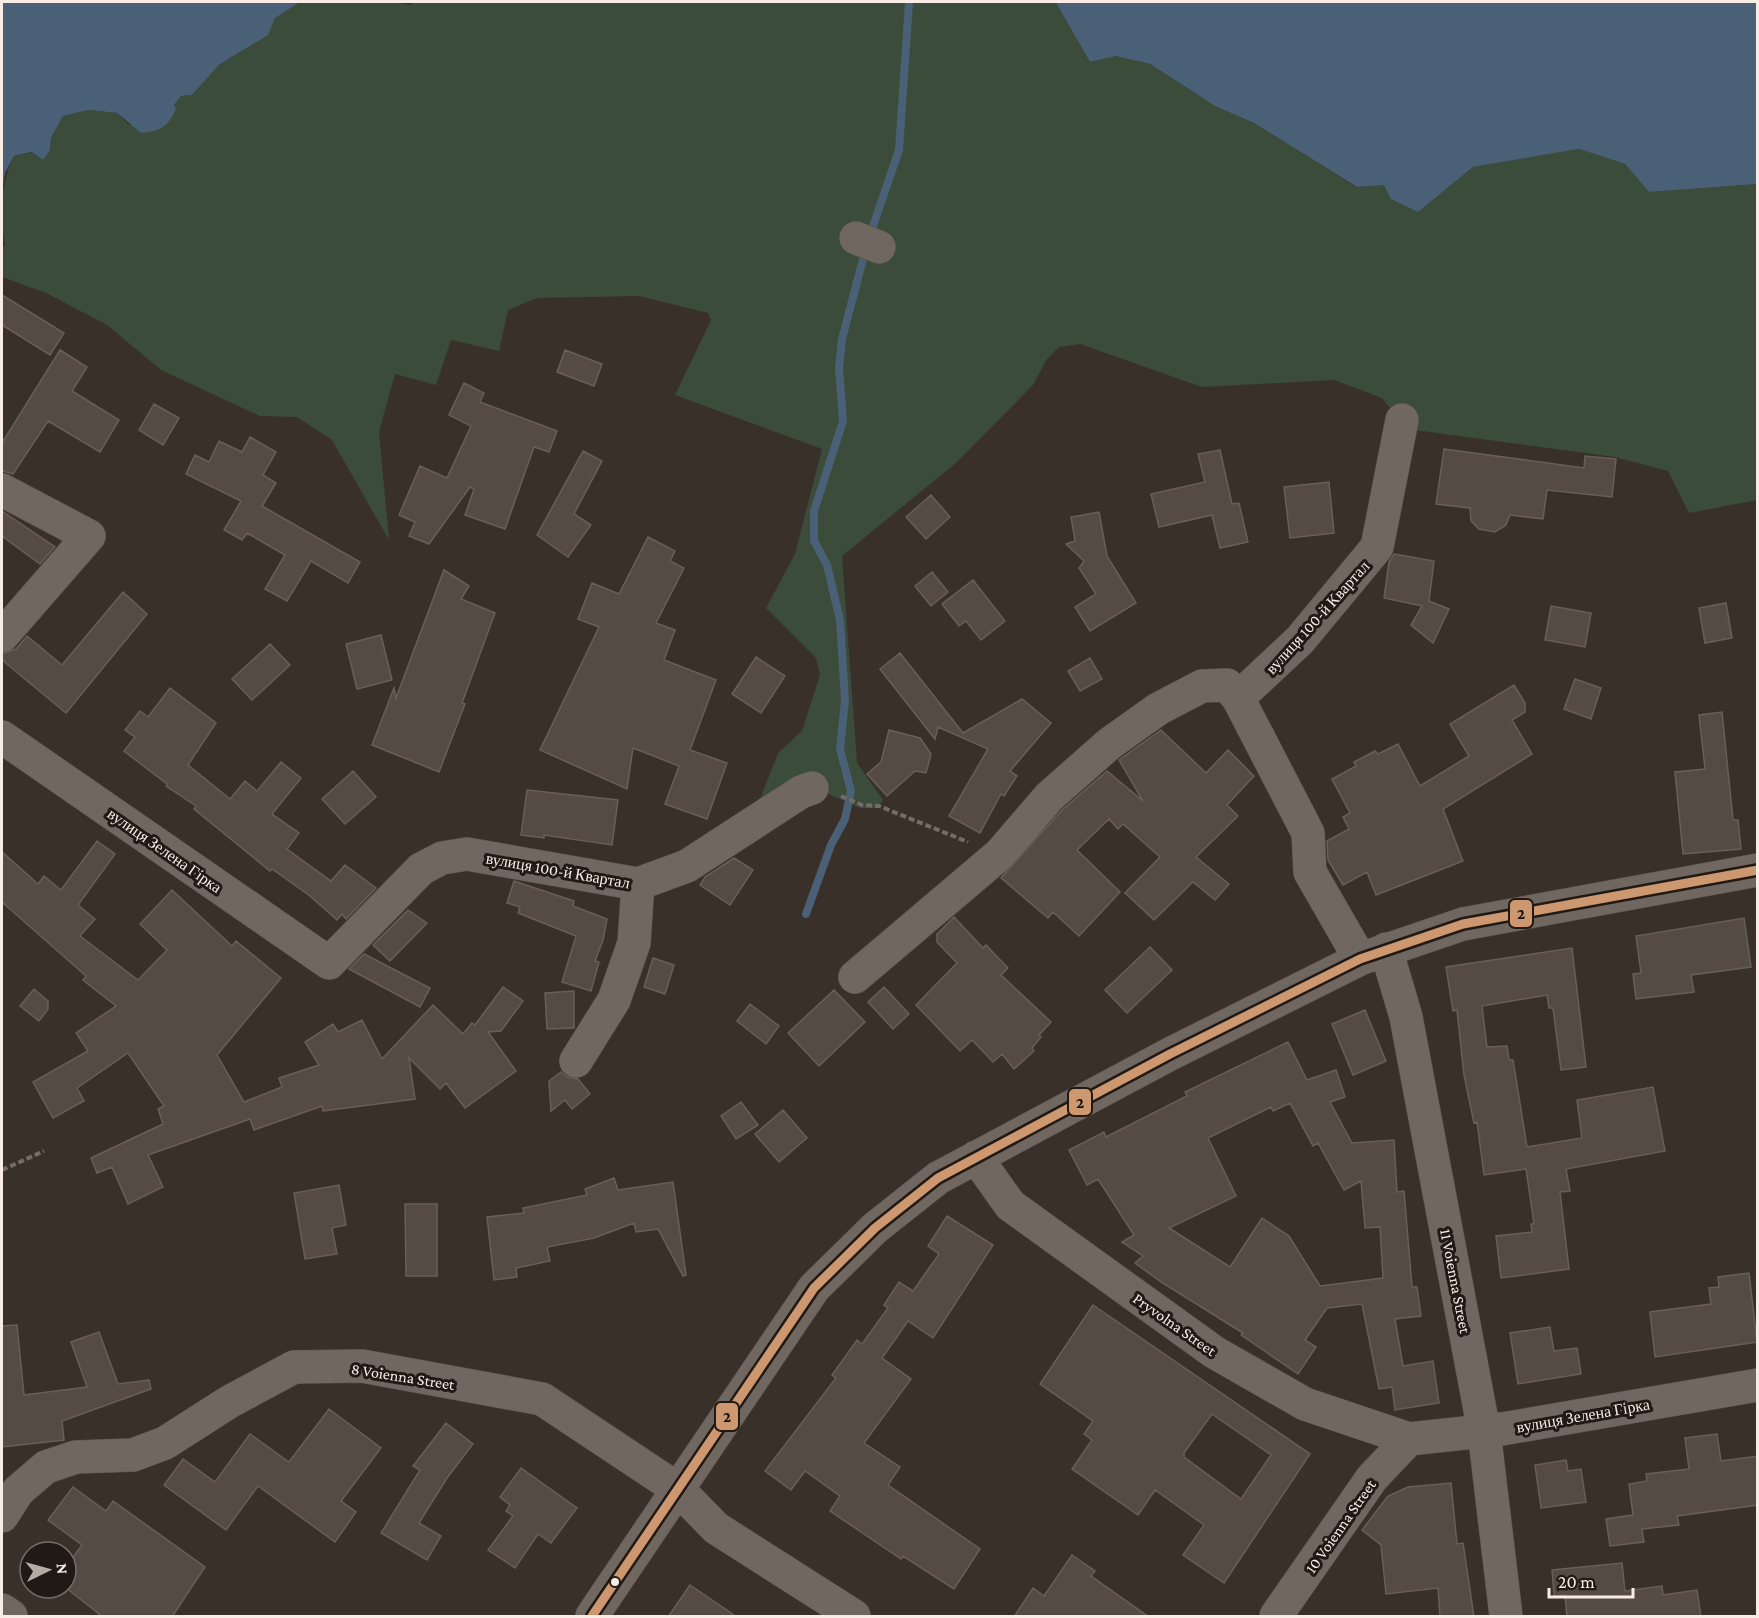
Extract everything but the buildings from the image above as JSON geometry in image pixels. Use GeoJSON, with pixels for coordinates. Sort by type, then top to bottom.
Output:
{"type":"FeatureCollection","features":[{"type":"Feature","properties":{"kind":"street","name":"вулиця 100-й Квартал"},"geometry":{"type":"LineString","coordinates":[[1238,698],[1300,640],[1377,547],[1402,420]]}},
{"type":"Feature","properties":{"kind":"street"},"geometry":{"type":"LineString","coordinates":[[2,490],[89,536],[2,636]]}},
{"type":"Feature","properties":{"kind":"street"},"geometry":{"type":"LineString","coordinates":[[855,977],[1000,854],[1049,797],[1109,744],[1158,709],[1202,686],[1227,685],[1238,698],[1308,833],[1310,872],[1373,954]]}},
{"type":"Feature","properties":{"kind":"street","name":"вулиця Зелена Гірка"},"geometry":{"type":"LineString","coordinates":[[2,737],[330,963]]}},
{"type":"Feature","properties":{"kind":"street"},"geometry":{"type":"LineString","coordinates":[[638,884],[687,866],[801,792],[812,788]]}},
{"type":"Feature","properties":{"kind":"street","name":"вулиця 100-й Квартал"},"geometry":{"type":"LineString","coordinates":[[330,963],[421,869],[442,858],[467,854],[638,884],[634,943],[618,991],[576,1061]]}},
{"type":"Feature","properties":{"kind":"street"},"geometry":{"type":"LineString","coordinates":[[592,1617],[814,1288],[875,1228],[938,1178],[1170,1054],[1373,954],[1463,924],[1758,870]]}},
{"type":"Feature","properties":{"kind":"street","name":"11 Voienna Street"},"geometry":{"type":"LineString","coordinates":[[1373,954],[1406,1017],[1484,1431],[1506,1617]]}},
{"type":"Feature","properties":{"kind":"street","name":"Pryvolna Street"},"geometry":{"type":"LineString","coordinates":[[976,1157],[1010,1205],[1214,1352],[1305,1404],[1408,1439]]}},
{"type":"Feature","properties":{"kind":"street","name":"8 Voienna Street"},"geometry":{"type":"LineString","coordinates":[[2,1516],[18,1491],[46,1467],[76,1457],[134,1455],[165,1443],[229,1402],[294,1367],[362,1366],[542,1399],[679,1490],[716,1527],[854,1617]]}},
{"type":"Feature","properties":{"kind":"street","name":"вулиця Зелена Гірка"},"geometry":{"type":"LineString","coordinates":[[1408,1439],[1484,1431],[1758,1385]]}},
{"type":"Feature","properties":{"kind":"street","name":"10 Voienna Street"},"geometry":{"type":"LineString","coordinates":[[1276,1617],[1372,1478],[1408,1439]]}},
{"type":"Feature","properties":{"kind":"street"},"geometry":{"type":"LineString","coordinates":[[2,1610],[11,1617]]}},
{"type":"Feature","properties":{"kind":"path"},"geometry":{"type":"LineString","coordinates":[[843,797],[862,806],[879,806],[1000,854]]}},
{"type":"Feature","properties":{"kind":"path"},"geometry":{"type":"LineString","coordinates":[[2,1170],[44,1151]]}},
{"type":"Feature","properties":{"kind":"green space"},"geometry":{"type":"Polygon","coordinates":[[[300,2],[393,2],[411,5],[412,2],[1050,2],[1056,3],[1090,62],[1114,56],[1150,64],[1215,106],[1254,123],[1356,187],[1384,185],[1418,212],[1473,167],[1579,149],[1625,164],[1649,192],[1757,184],[1757,500],[1689,513],[1668,471],[1615,457],[1407,429],[1382,398],[1334,380],[1202,387],[1080,344],[1059,347],[1047,359],[1033,385],[957,462],[842,556],[857,763],[883,800],[878,808],[860,808],[824,792],[754,815],[778,753],[802,731],[820,675],[816,658],[766,608],[795,554],[822,449],[675,395],[711,320],[708,313],[639,296],[537,298],[508,310],[499,351],[451,340],[436,385],[395,374],[379,432],[389,540],[332,440],[297,417],[260,416],[161,370],[107,325],[46,293],[2,277],[2,247],[5,246],[2,200],[9,167],[14,156],[50,150],[51,138],[63,116],[89,110],[117,113],[129,125],[174,105],[181,96],[192,95],[220,64],[267,35],[274,18],[300,2]]]}},
{"type":"Feature","properties":{"kind":"water"},"geometry":{"type":"Polygon","coordinates":[[[2,2],[300,2],[275,18],[268,35],[220,64],[192,95],[181,96],[174,105],[176,109],[173,115],[163,127],[141,133],[117,113],[89,110],[63,116],[51,138],[50,150],[43,160],[32,152],[14,156],[5,173],[2,191],[2,2]]]}},
{"type":"Feature","properties":{"kind":"water"},"geometry":{"type":"Polygon","coordinates":[[[1050,2],[1757,2],[1757,184],[1649,192],[1625,164],[1579,149],[1473,167],[1418,212],[1391,199],[1384,185],[1357,187],[1254,123],[1215,106],[1150,64],[1115,56],[1090,62],[1056,3],[1050,2]]]}},
{"type":"Feature","properties":{"kind":"waterway"},"geometry":{"type":"LineString","coordinates":[[870,235],[899,150],[909,2]]}},
{"type":"Feature","properties":{"kind":"waterway"},"geometry":{"type":"LineString","coordinates":[[806,914],[831,845],[845,819],[851,791],[840,749],[845,700],[840,620],[827,565],[814,541],[814,511],[843,421],[839,368],[842,339],[866,248]]}},
{"type":"Feature","properties":{"kind":"transit line","name":"2"},"geometry":{"type":"LineString","coordinates":[[592,1616],[814,1288],[875,1228],[938,1178],[1170,1054],[1360,959],[1463,924],[1758,870]]}}]}
